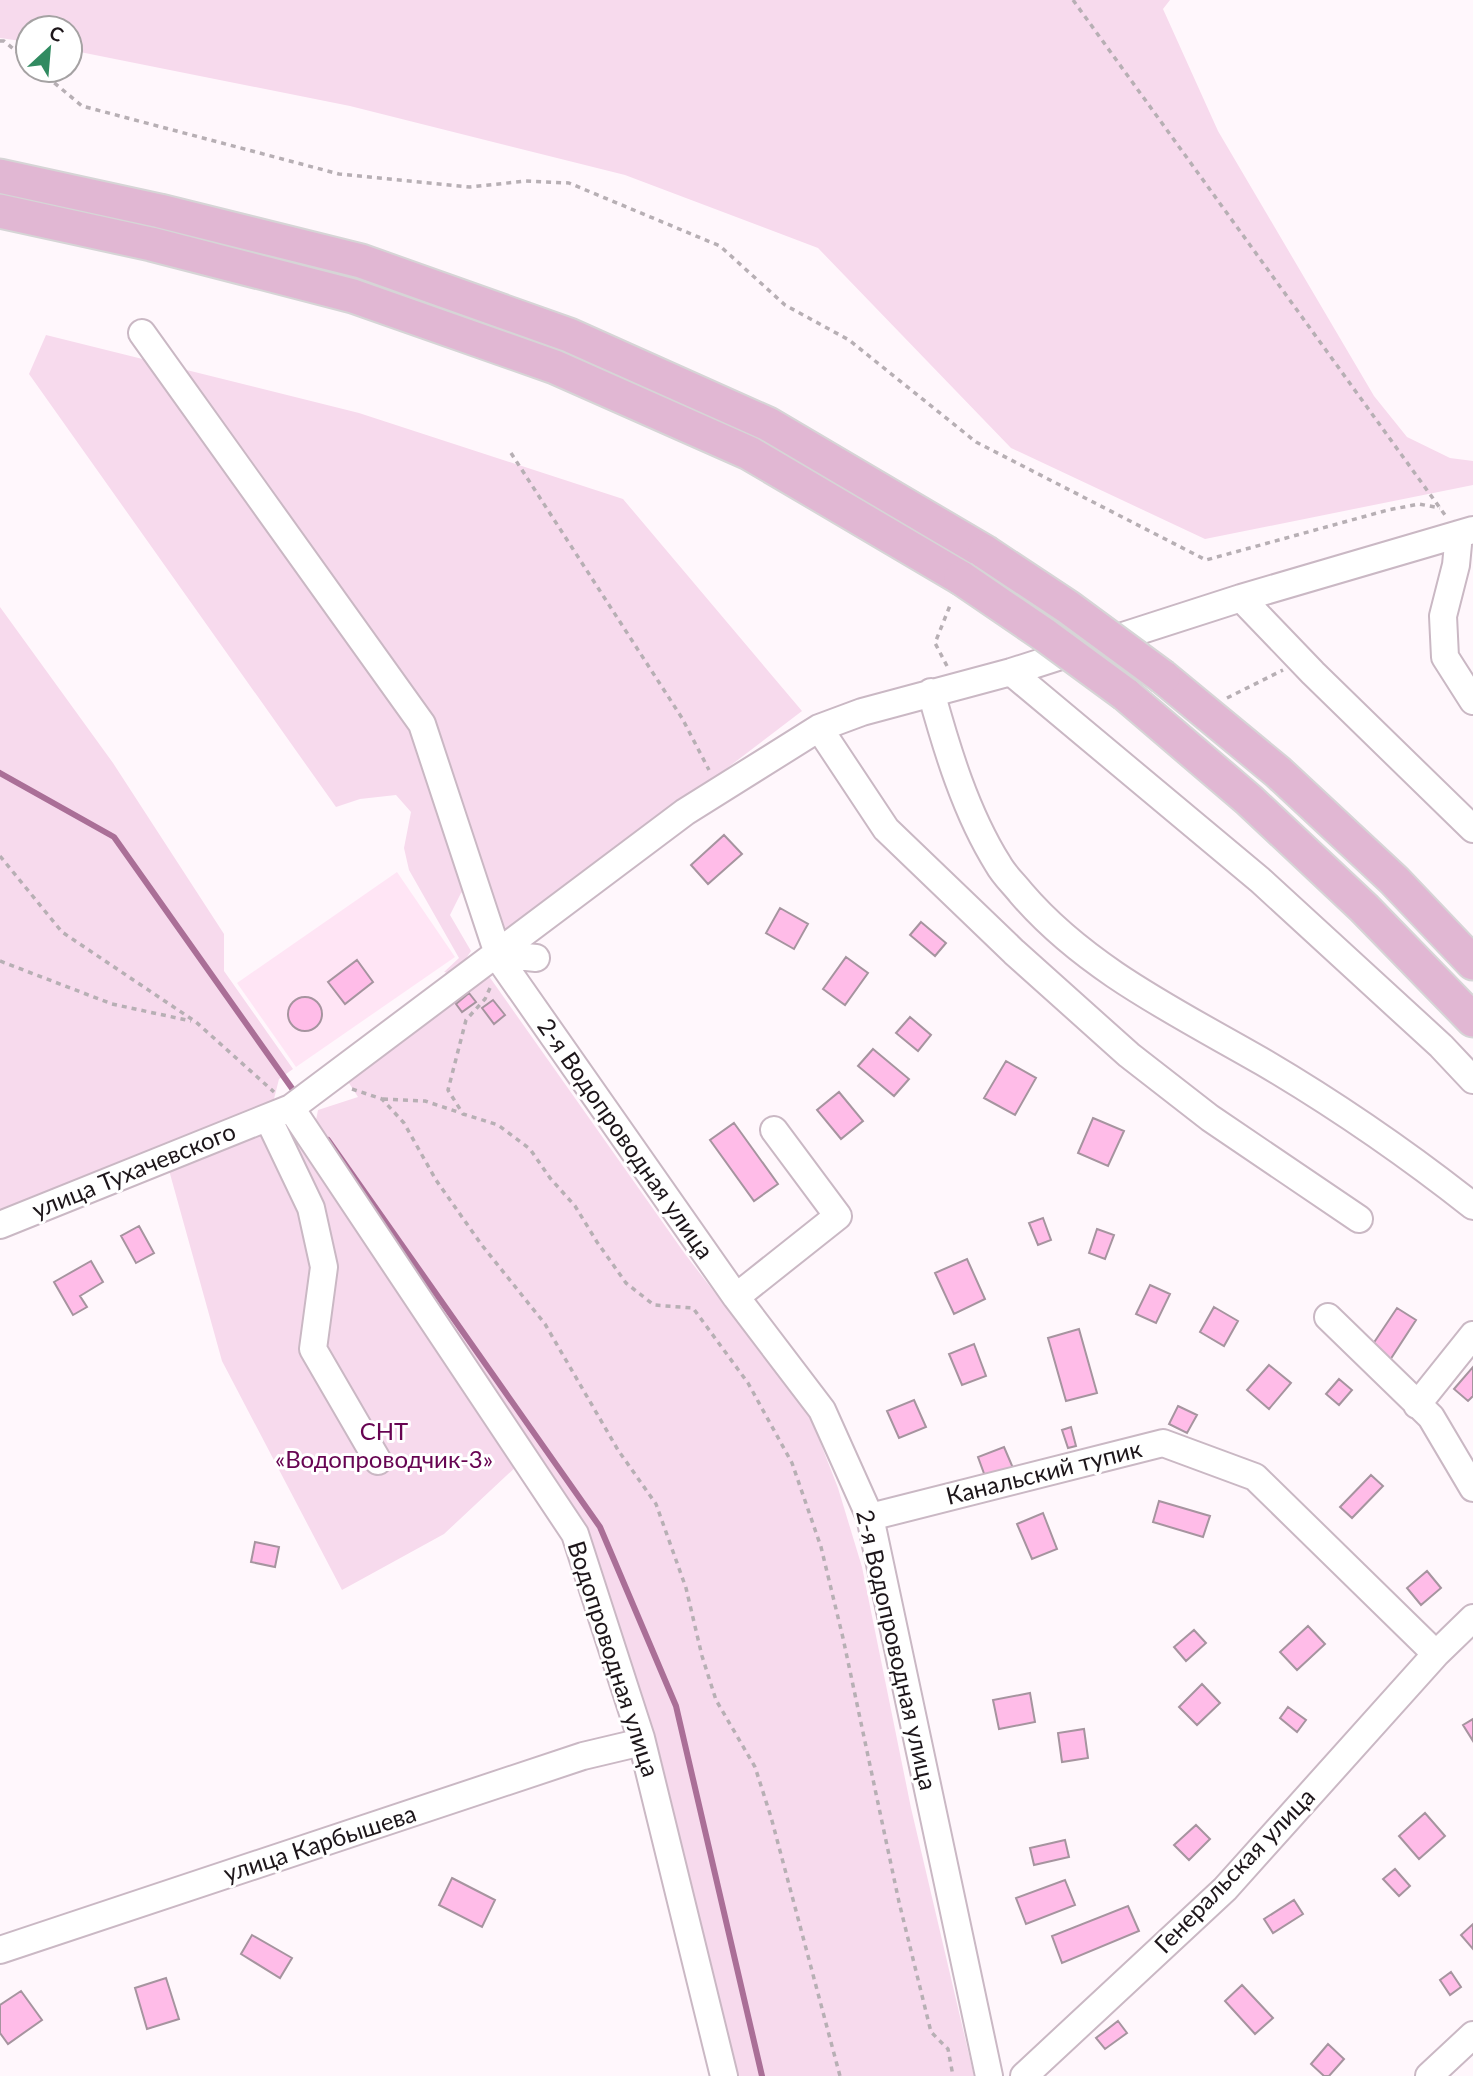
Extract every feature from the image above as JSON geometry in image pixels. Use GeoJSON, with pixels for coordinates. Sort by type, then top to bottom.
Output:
{"type":"FeatureCollection","features":[{"type":"Feature","properties":{"kind":"main road"},"geometry":{"type":"LineString","coordinates":[[0,176],[160,211],[361,261],[569,335],[768,424],[985,552],[1068,607],[1163,677],[1278,772],[1394,880],[1473,962]]}},
{"type":"Feature","properties":{"kind":"main road"},"geometry":{"type":"LineString","coordinates":[[0,211],[151,244],[353,296],[555,367],[749,453],[961,578],[1125,694],[1249,800],[1364,908],[1473,1020]]}},
{"type":"Feature","properties":{"kind":"street","name":"2-я Водопроводная улица"},"geometry":{"type":"LineString","coordinates":[[142,333],[422,724],[498,957],[736,1297],[822,1410],[870,1517],[989,2076]]}},
{"type":"Feature","properties":{"kind":"street","name":"улица Тухачевского"},"geometry":{"type":"LineString","coordinates":[[0,1225],[280,1113],[498,957],[685,813],[819,728],[862,712],[1010,672],[1241,598],[1466,532]]}},
{"type":"Feature","properties":{"kind":"street"},"geometry":{"type":"LineString","coordinates":[[1466,532],[1443,616],[1445,657],[1473,701]]}},
{"type":"Feature","properties":{"kind":"street"},"geometry":{"type":"LineString","coordinates":[[1241,598],[1313,673],[1473,829]]}},
{"type":"Feature","properties":{"kind":"street"},"geometry":{"type":"LineString","coordinates":[[1010,672],[1260,880],[1441,1046],[1473,1080]]}},
{"type":"Feature","properties":{"kind":"street"},"geometry":{"type":"LineString","coordinates":[[931,692],[940,727],[972,815],[998,866],[1045,920],[1098,962],[1163,1006],[1265,1063],[1418,1162],[1473,1206]]}},
{"type":"Feature","properties":{"kind":"street"},"geometry":{"type":"LineString","coordinates":[[819,728],[886,829],[1014,952],[1129,1055],[1210,1118],[1359,1219]]}},
{"type":"Feature","properties":{"kind":"street"},"geometry":{"type":"LineString","coordinates":[[498,957],[536,958]]}},
{"type":"Feature","properties":{"kind":"street"},"geometry":{"type":"LineString","coordinates":[[280,1113],[311,1208],[324,1267],[313,1349],[378,1461]]}},
{"type":"Feature","properties":{"kind":"street","name":"Водопроводная улица"},"geometry":{"type":"LineString","coordinates":[[280,1113],[575,1534],[642,1742],[724,2076]]}},
{"type":"Feature","properties":{"kind":"street"},"geometry":{"type":"LineString","coordinates":[[736,1297],[838,1216],[774,1130]]}},
{"type":"Feature","properties":{"kind":"street"},"geometry":{"type":"LineString","coordinates":[[1328,1317],[1431,1417],[1473,1488]]}},
{"type":"Feature","properties":{"kind":"street"},"geometry":{"type":"LineString","coordinates":[[1417,1405],[1473,1335]]}},
{"type":"Feature","properties":{"kind":"street","name":"Канальский тупик"},"geometry":{"type":"LineString","coordinates":[[870,1517],[1163,1443],[1255,1477],[1436,1654]]}},
{"type":"Feature","properties":{"kind":"street","name":"Генеральская улица"},"geometry":{"type":"LineString","coordinates":[[1024,2076],[1225,1889],[1436,1654],[1473,1618]]}},
{"type":"Feature","properties":{"kind":"street","name":"улица Карбышева"},"geometry":{"type":"LineString","coordinates":[[0,1950],[583,1756],[642,1742]]}},
{"type":"Feature","properties":{"kind":"street"},"geometry":{"type":"LineString","coordinates":[[1430,2076],[1473,2035]]}},
{"type":"Feature","properties":{"kind":"path"},"geometry":{"type":"LineString","coordinates":[[1073,0],[1440,508],[1466,532]]}},
{"type":"Feature","properties":{"kind":"path"},"geometry":{"type":"LineString","coordinates":[[56,84],[82,106],[339,174],[470,187],[526,181],[569,183],[708,240],[720,246],[785,305],[849,340],[976,442],[1206,560],[1388,510],[1419,504],[1440,508]]}},
{"type":"Feature","properties":{"kind":"path"},"geometry":{"type":"LineString","coordinates":[[510,453],[682,718],[720,791]]}},
{"type":"Feature","properties":{"kind":"path"},"geometry":{"type":"LineString","coordinates":[[957,685],[935,643],[961,578]]}},
{"type":"Feature","properties":{"kind":"path"},"geometry":{"type":"LineString","coordinates":[[1203,709],[1281,671]]}},
{"type":"Feature","properties":{"kind":"path"},"geometry":{"type":"LineString","coordinates":[[0,856],[62,932],[196,1022],[280,1113]]}},
{"type":"Feature","properties":{"kind":"path"},"geometry":{"type":"LineString","coordinates":[[463,1114],[448,1090],[466,1020],[485,999],[498,957]]}},
{"type":"Feature","properties":{"kind":"path"},"geometry":{"type":"LineString","coordinates":[[0,961],[112,1004],[196,1022]]}},
{"type":"Feature","properties":{"kind":"path"},"geometry":{"type":"LineString","coordinates":[[327,1080],[382,1099],[425,1101],[498,1125],[530,1149],[550,1178],[575,1206],[626,1283],[654,1305],[693,1308],[748,1383],[792,1463],[821,1547],[899,1902],[931,2032],[948,2049],[953,2076]]}},
{"type":"Feature","properties":{"kind":"path"},"geometry":{"type":"LineString","coordinates":[[382,1099],[404,1123],[436,1180],[481,1244],[545,1324],[618,1450],[656,1504],[685,1588],[716,1700],[755,1767],[771,1817],[840,2076]]}},
{"type":"Feature","properties":{"kind":"shaded area"},"geometry":{"type":"Polygon","coordinates":[[[397,872],[455,957],[296,1067],[237,983],[397,872]]]}},
{"type":"Feature","properties":{"kind":"green space"},"geometry":{"type":"Polygon","coordinates":[[[0,0],[1170,0],[1163,9],[1218,131],[1374,396],[1407,437],[1450,458],[1473,461],[1473,485],[1205,539],[1011,448],[818,248],[625,175],[350,106],[84,53],[84,14],[14,14],[14,40],[0,38],[0,0]]]}},
{"type":"Feature","properties":{"kind":"green space"},"geometry":{"type":"Polygon","coordinates":[[[46,335],[359,413],[623,499],[802,711],[515,930],[498,932],[479,882],[461,893],[450,915],[471,951],[455,975],[444,972],[459,958],[409,870],[404,848],[411,812],[396,795],[360,799],[336,807],[29,374],[46,335]]]}},
{"type":"Feature","properties":{"kind":"green space","name":"СНТ «Водопроводчик-3»"},"geometry":{"type":"Polygon","coordinates":[[[0,607],[113,763],[224,934],[224,971],[293,1069],[279,1079],[274,1099],[398,1278],[520,1463],[444,1534],[342,1590],[222,1361],[162,1145],[0,1210],[0,607]]]}},
{"type":"Feature","properties":{"kind":"green space"},"geometry":{"type":"Polygon","coordinates":[[[486,972],[685,1254],[810,1416],[838,1488],[862,1567],[911,1808],[974,2076],[735,2076],[582,1532],[314,1130],[318,1110],[358,1097],[347,1080],[486,972]]]}},
{"type":"Feature","properties":{"kind":"building"},"geometry":{"type":"Polygon","coordinates":[[[724,835],[742,854],[708,884],[691,865],[724,835]]]}},
{"type":"Feature","properties":{"kind":"building"},"geometry":{"type":"Polygon","coordinates":[[[780,908],[808,924],[794,949],[766,933],[780,908]]]}},
{"type":"Feature","properties":{"kind":"building"},"geometry":{"type":"Polygon","coordinates":[[[921,922],[946,943],[935,956],[910,935],[921,922]]]}},
{"type":"Feature","properties":{"kind":"building"},"geometry":{"type":"Polygon","coordinates":[[[846,957],[868,973],[845,1005],[823,989],[846,957]]]}},
{"type":"Feature","properties":{"kind":"building"},"geometry":{"type":"Polygon","coordinates":[[[357,960],[373,982],[345,1004],[328,982],[357,960]]]}},
{"type":"Feature","properties":{"kind":"building"},"geometry":{"type":"Polygon","coordinates":[[[469,993],[476,1002],[462,1012],[456,1004],[469,993]]]}},
{"type":"Feature","properties":{"kind":"building"},"geometry":{"type":"Polygon","coordinates":[[[305,997],[317,1002],[322,1014],[317,1026],[305,1031],[293,1026],[288,1014],[293,1002],[305,997]]]}},
{"type":"Feature","properties":{"kind":"building"},"geometry":{"type":"Polygon","coordinates":[[[493,1000],[505,1015],[494,1024],[482,1008],[493,1000]]]}},
{"type":"Feature","properties":{"kind":"building"},"geometry":{"type":"Polygon","coordinates":[[[910,1017],[931,1035],[918,1051],[896,1033],[910,1017]]]}},
{"type":"Feature","properties":{"kind":"building"},"geometry":{"type":"Polygon","coordinates":[[[873,1049],[909,1079],[894,1096],[858,1066],[873,1049]]]}},
{"type":"Feature","properties":{"kind":"building"},"geometry":{"type":"Polygon","coordinates":[[[1006,1061],[1036,1078],[1015,1115],[984,1098],[1006,1061]]]}},
{"type":"Feature","properties":{"kind":"building"},"geometry":{"type":"Polygon","coordinates":[[[839,1092],[863,1121],[841,1139],[817,1110],[839,1092]]]}},
{"type":"Feature","properties":{"kind":"building"},"geometry":{"type":"Polygon","coordinates":[[[1093,1118],[1124,1131],[1108,1166],[1078,1153],[1093,1118]]]}},
{"type":"Feature","properties":{"kind":"building"},"geometry":{"type":"Polygon","coordinates":[[[734,1123],[778,1184],[754,1201],[710,1140],[734,1123]]]}},
{"type":"Feature","properties":{"kind":"building"},"geometry":{"type":"Polygon","coordinates":[[[1043,1218],[1051,1240],[1038,1245],[1029,1223],[1043,1218]]]}},
{"type":"Feature","properties":{"kind":"building"},"geometry":{"type":"Polygon","coordinates":[[[139,1226],[154,1253],[136,1263],[121,1236],[139,1226]]]}},
{"type":"Feature","properties":{"kind":"building"},"geometry":{"type":"Polygon","coordinates":[[[1097,1229],[1114,1235],[1105,1259],[1089,1253],[1097,1229]]]}},
{"type":"Feature","properties":{"kind":"building"},"geometry":{"type":"Polygon","coordinates":[[[967,1259],[985,1299],[954,1314],[935,1273],[967,1259]]]}},
{"type":"Feature","properties":{"kind":"building"},"geometry":{"type":"Polygon","coordinates":[[[91,1261],[103,1282],[80,1296],[87,1307],[73,1315],[54,1282],[91,1261]]]}},
{"type":"Feature","properties":{"kind":"building"},"geometry":{"type":"Polygon","coordinates":[[[1150,1285],[1170,1294],[1156,1323],[1136,1314],[1150,1285]]]}},
{"type":"Feature","properties":{"kind":"building"},"geometry":{"type":"Polygon","coordinates":[[[1214,1307],[1238,1321],[1224,1346],[1200,1332],[1214,1307]]]}},
{"type":"Feature","properties":{"kind":"building"},"geometry":{"type":"Polygon","coordinates":[[[1397,1308],[1416,1320],[1390,1360],[1371,1347],[1397,1308]]]}},
{"type":"Feature","properties":{"kind":"building"},"geometry":{"type":"Polygon","coordinates":[[[1079,1329],[1097,1393],[1066,1401],[1048,1338],[1079,1329]]]}},
{"type":"Feature","properties":{"kind":"building"},"geometry":{"type":"Polygon","coordinates":[[[974,1344],[986,1376],[962,1385],[949,1354],[974,1344]]]}},
{"type":"Feature","properties":{"kind":"building"},"geometry":{"type":"Polygon","coordinates":[[[1269,1365],[1291,1383],[1269,1409],[1247,1390],[1269,1365]]]}},
{"type":"Feature","properties":{"kind":"building"},"geometry":{"type":"Polygon","coordinates":[[[1473,1367],[1473,1396],[1468,1401],[1454,1389],[1473,1367]]]}},
{"type":"Feature","properties":{"kind":"building"},"geometry":{"type":"Polygon","coordinates":[[[1339,1379],[1352,1390],[1339,1405],[1326,1394],[1339,1379]]]}},
{"type":"Feature","properties":{"kind":"building"},"geometry":{"type":"Polygon","coordinates":[[[914,1400],[926,1427],[899,1438],[887,1411],[914,1400]]]}},
{"type":"Feature","properties":{"kind":"building"},"geometry":{"type":"Polygon","coordinates":[[[1178,1406],[1197,1415],[1187,1433],[1169,1424],[1178,1406]]]}},
{"type":"Feature","properties":{"kind":"building"},"geometry":{"type":"Polygon","coordinates":[[[1071,1427],[1076,1446],[1068,1448],[1062,1430],[1071,1427]]]}},
{"type":"Feature","properties":{"kind":"building"},"geometry":{"type":"Polygon","coordinates":[[[1004,1447],[1013,1468],[986,1479],[978,1457],[1004,1447]]]}},
{"type":"Feature","properties":{"kind":"building"},"geometry":{"type":"Polygon","coordinates":[[[1371,1475],[1383,1486],[1352,1518],[1340,1507],[1371,1475]]]}},
{"type":"Feature","properties":{"kind":"building"},"geometry":{"type":"Polygon","coordinates":[[[1159,1501],[1210,1516],[1203,1537],[1153,1522],[1159,1501]]]}},
{"type":"Feature","properties":{"kind":"building"},"geometry":{"type":"Polygon","coordinates":[[[1043,1513],[1057,1549],[1032,1559],[1017,1524],[1043,1513]]]}},
{"type":"Feature","properties":{"kind":"building"},"geometry":{"type":"Polygon","coordinates":[[[255,1542],[279,1547],[275,1567],[251,1562],[255,1542]]]}},
{"type":"Feature","properties":{"kind":"building"},"geometry":{"type":"Polygon","coordinates":[[[1427,1571],[1441,1588],[1421,1605],[1407,1588],[1427,1571]]]}},
{"type":"Feature","properties":{"kind":"building"},"geometry":{"type":"Polygon","coordinates":[[[1308,1626],[1325,1644],[1297,1670],[1280,1652],[1308,1626]]]}},
{"type":"Feature","properties":{"kind":"building"},"geometry":{"type":"Polygon","coordinates":[[[1194,1630],[1206,1643],[1186,1661],[1174,1647],[1194,1630]]]}},
{"type":"Feature","properties":{"kind":"building"},"geometry":{"type":"Polygon","coordinates":[[[1202,1684],[1220,1703],[1197,1725],[1179,1707],[1202,1684]]]}},
{"type":"Feature","properties":{"kind":"building"},"geometry":{"type":"Polygon","coordinates":[[[1030,1693],[1035,1722],[999,1729],[993,1700],[1030,1693]]]}},
{"type":"Feature","properties":{"kind":"building"},"geometry":{"type":"Polygon","coordinates":[[[1288,1707],[1306,1720],[1297,1732],[1280,1718],[1288,1707]]]}},
{"type":"Feature","properties":{"kind":"building"},"geometry":{"type":"Polygon","coordinates":[[[1473,1719],[1473,1741],[1463,1725],[1473,1719]]]}},
{"type":"Feature","properties":{"kind":"building"},"geometry":{"type":"Polygon","coordinates":[[[1084,1729],[1088,1758],[1062,1762],[1058,1733],[1084,1729]]]}},
{"type":"Feature","properties":{"kind":"building"},"geometry":{"type":"Polygon","coordinates":[[[1425,1813],[1445,1836],[1419,1859],[1399,1836],[1425,1813]]]}},
{"type":"Feature","properties":{"kind":"building"},"geometry":{"type":"Polygon","coordinates":[[[1196,1825],[1210,1839],[1189,1860],[1174,1845],[1196,1825]]]}},
{"type":"Feature","properties":{"kind":"building"},"geometry":{"type":"Polygon","coordinates":[[[1065,1840],[1069,1857],[1034,1865],[1030,1848],[1065,1840]]]}},
{"type":"Feature","properties":{"kind":"building"},"geometry":{"type":"Polygon","coordinates":[[[1395,1869],[1410,1886],[1399,1896],[1383,1879],[1395,1869]]]}},
{"type":"Feature","properties":{"kind":"building"},"geometry":{"type":"Polygon","coordinates":[[[452,1878],[495,1900],[482,1927],[439,1905],[452,1878]]]}},
{"type":"Feature","properties":{"kind":"building"},"geometry":{"type":"Polygon","coordinates":[[[1065,1880],[1075,1905],[1026,1924],[1016,1898],[1065,1880]]]}},
{"type":"Feature","properties":{"kind":"building"},"geometry":{"type":"Polygon","coordinates":[[[1294,1900],[1303,1914],[1273,1933],[1264,1919],[1294,1900]]]}},
{"type":"Feature","properties":{"kind":"building"},"geometry":{"type":"Polygon","coordinates":[[[1128,1906],[1139,1931],[1062,1963],[1052,1936],[1128,1906]]]}},
{"type":"Feature","properties":{"kind":"building"},"geometry":{"type":"Polygon","coordinates":[[[1473,1924],[1473,1949],[1461,1935],[1473,1924]]]}},
{"type":"Feature","properties":{"kind":"building"},"geometry":{"type":"Polygon","coordinates":[[[252,1935],[292,1958],[280,1978],[241,1954],[252,1935]]]}},
{"type":"Feature","properties":{"kind":"building"},"geometry":{"type":"Polygon","coordinates":[[[1451,1972],[1461,1987],[1450,1995],[1440,1980],[1451,1972]]]}},
{"type":"Feature","properties":{"kind":"building"},"geometry":{"type":"Polygon","coordinates":[[[166,1978],[179,2019],[147,2029],[135,1988],[166,1978]]]}},
{"type":"Feature","properties":{"kind":"building"},"geometry":{"type":"Polygon","coordinates":[[[1242,1985],[1273,2018],[1255,2034],[1225,2001],[1242,1985]]]}},
{"type":"Feature","properties":{"kind":"building"},"geometry":{"type":"Polygon","coordinates":[[[21,1991],[42,2020],[8,2044],[0,2033],[0,2005],[21,1991]]]}},
{"type":"Feature","properties":{"kind":"building"},"geometry":{"type":"Polygon","coordinates":[[[1118,2021],[1127,2033],[1105,2049],[1096,2038],[1118,2021]]]}},
{"type":"Feature","properties":{"kind":"building"},"geometry":{"type":"Polygon","coordinates":[[[1328,2044],[1344,2059],[1329,2076],[1324,2076],[1311,2064],[1328,2044]]]}},
{"type":"Feature","properties":{"kind":"waterway"},"geometry":{"type":"LineString","coordinates":[[0,773],[114,837],[296,1094]]}},
{"type":"Feature","properties":{"kind":"waterway"},"geometry":{"type":"LineString","coordinates":[[328,1140],[600,1527],[676,1706],[762,2076]]}}]}
